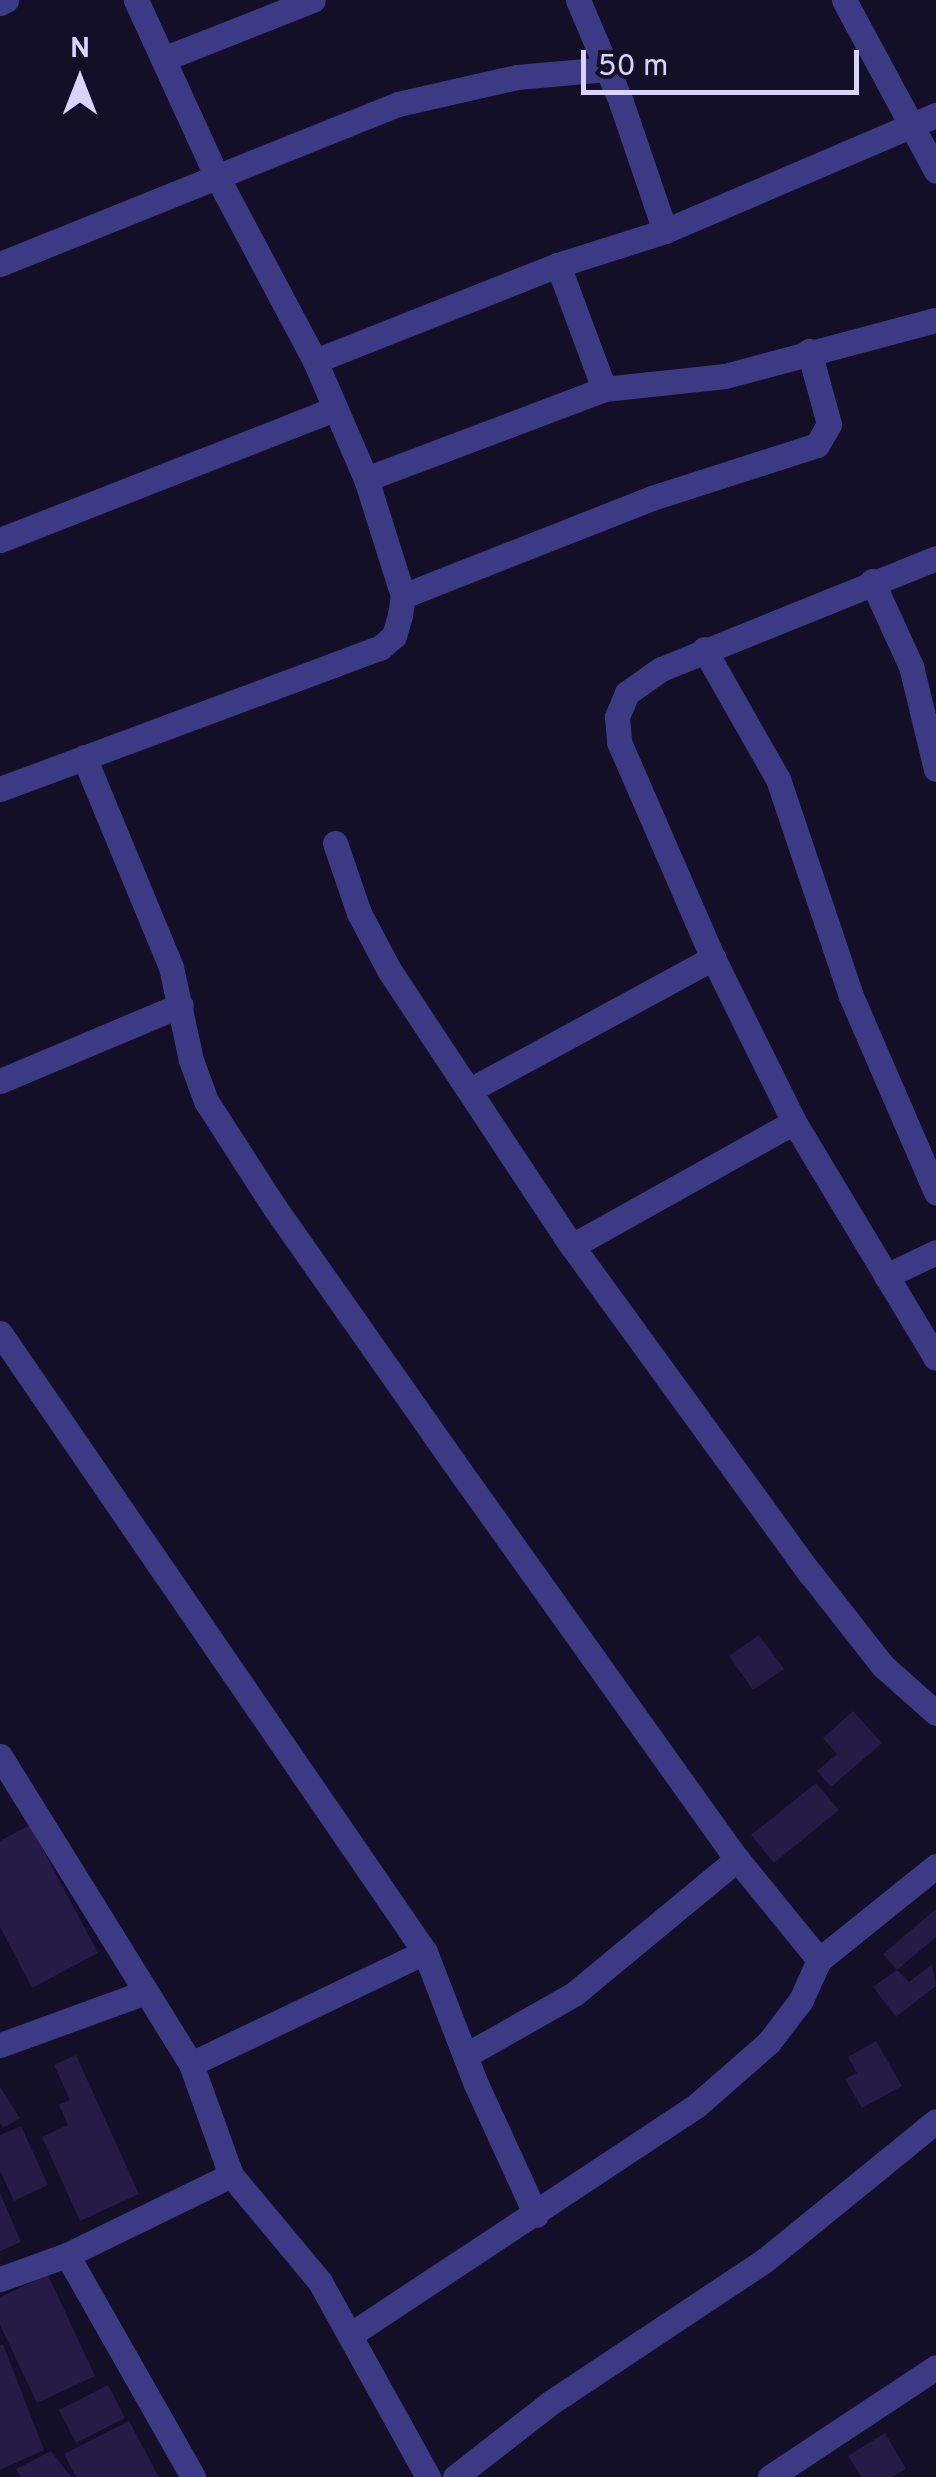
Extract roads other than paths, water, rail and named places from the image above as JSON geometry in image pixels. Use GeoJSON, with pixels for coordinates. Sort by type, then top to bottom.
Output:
{"type":"FeatureCollection","features":[{"type":"Feature","properties":{"kind":"street"},"geometry":{"type":"LineString","coordinates":[[0,789],[380,648],[394,636],[403,596],[366,479],[315,361],[216,177],[136,0]]}},
{"type":"Feature","properties":{"kind":"street"},"geometry":{"type":"LineString","coordinates":[[163,59],[313,0]]}},
{"type":"Feature","properties":{"kind":"street"},"geometry":{"type":"LineString","coordinates":[[578,0],[608,69],[665,232]]}},
{"type":"Feature","properties":{"kind":"street"},"geometry":{"type":"LineString","coordinates":[[844,0],[924,121],[936,171]]}},
{"type":"Feature","properties":{"kind":"street"},"geometry":{"type":"LineString","coordinates":[[0,264],[398,104],[517,77],[608,69]]}},
{"type":"Feature","properties":{"kind":"street"},"geometry":{"type":"LineString","coordinates":[[315,361],[558,265],[665,232],[924,121]]}},
{"type":"Feature","properties":{"kind":"street"},"geometry":{"type":"LineString","coordinates":[[558,265],[604,390]]}},
{"type":"Feature","properties":{"kind":"street"},"geometry":{"type":"LineString","coordinates":[[366,479],[604,390],[725,376],[936,320]]}},
{"type":"Feature","properties":{"kind":"street"},"geometry":{"type":"LineString","coordinates":[[403,596],[574,526],[817,445],[829,424],[809,351]]}},
{"type":"Feature","properties":{"kind":"street"},"geometry":{"type":"LineString","coordinates":[[0,540],[335,408]]}},
{"type":"Feature","properties":{"kind":"street"},"geometry":{"type":"LineString","coordinates":[[936,558],[661,669],[628,692],[617,716],[619,742],[713,958],[794,1122],[936,1358]]}},
{"type":"Feature","properties":{"kind":"street"},"geometry":{"type":"LineString","coordinates":[[872,581],[911,666],[936,769]]}},
{"type":"Feature","properties":{"kind":"street"},"geometry":{"type":"LineString","coordinates":[[704,649],[778,778],[851,996],[936,1192]]}},
{"type":"Feature","properties":{"kind":"street"},"geometry":{"type":"LineString","coordinates":[[84,757],[171,967],[191,1060],[206,1101],[275,1208],[737,1859],[819,1960]]}},
{"type":"Feature","properties":{"kind":"street"},"geometry":{"type":"LineString","coordinates":[[334,842],[359,913],[389,970],[572,1246],[810,1574],[883,1666],[936,1713]]}},
{"type":"Feature","properties":{"kind":"street"},"geometry":{"type":"LineString","coordinates":[[470,1090],[713,958]]}},
{"type":"Feature","properties":{"kind":"street"},"geometry":{"type":"LineString","coordinates":[[0,1081],[181,1006]]}},
{"type":"Feature","properties":{"kind":"street"},"geometry":{"type":"LineString","coordinates":[[572,1246],[794,1122]]}},
{"type":"Feature","properties":{"kind":"street"},"geometry":{"type":"LineString","coordinates":[[886,1276],[936,1252]]}},
{"type":"Feature","properties":{"kind":"street"},"geometry":{"type":"LineString","coordinates":[[0,1333],[426,1952],[468,2054],[476,2084],[536,2215]]}},
{"type":"Feature","properties":{"kind":"street"},"geometry":{"type":"LineString","coordinates":[[0,1756],[190,2064],[230,2175],[320,2282],[428,2477]]}},
{"type":"Feature","properties":{"kind":"street"},"geometry":{"type":"LineString","coordinates":[[0,1810],[26,1800]]}},
{"type":"Feature","properties":{"kind":"street"},"geometry":{"type":"LineString","coordinates":[[468,2054],[574,1994],[622,1959],[737,1859]]}},
{"type":"Feature","properties":{"kind":"street"},"geometry":{"type":"LineString","coordinates":[[350,2335],[696,2106],[769,2042],[800,2000],[819,1960],[936,1866]]}},
{"type":"Feature","properties":{"kind":"street"},"geometry":{"type":"LineString","coordinates":[[190,2064],[426,1952]]}},
{"type":"Feature","properties":{"kind":"street"},"geometry":{"type":"LineString","coordinates":[[0,2046],[146,1992]]}},
{"type":"Feature","properties":{"kind":"street"},"geometry":{"type":"LineString","coordinates":[[455,2477],[550,2403],[765,2260],[936,2121]]}},
{"type":"Feature","properties":{"kind":"street"},"geometry":{"type":"LineString","coordinates":[[0,2280],[66,2255],[230,2175]]}},
{"type":"Feature","properties":{"kind":"street"},"geometry":{"type":"LineString","coordinates":[[66,2255],[193,2477]]}},
{"type":"Feature","properties":{"kind":"street"},"geometry":{"type":"LineString","coordinates":[[770,2477],[936,2367]]}}]}
